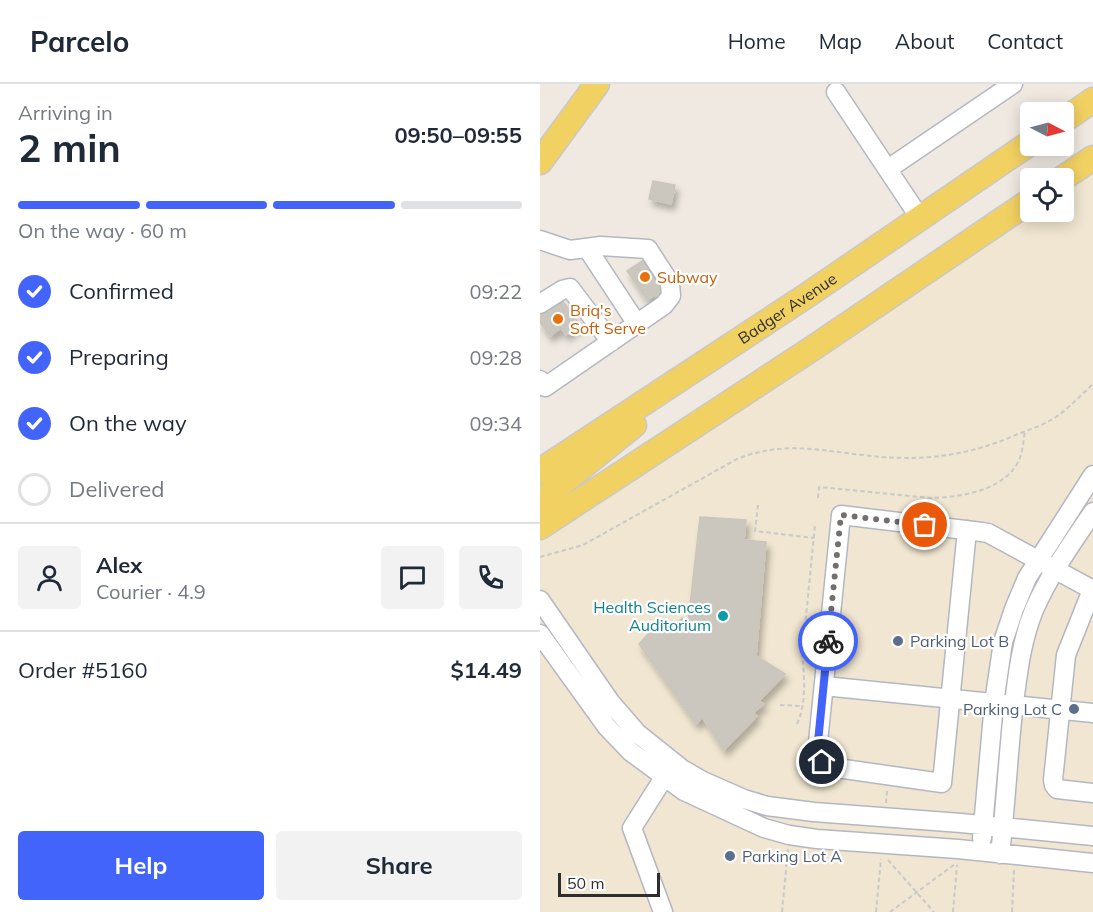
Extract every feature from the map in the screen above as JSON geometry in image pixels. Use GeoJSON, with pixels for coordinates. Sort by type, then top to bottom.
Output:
{"type":"FeatureCollection","features":[{"type":"Feature","properties":{"kind":"main road"},"geometry":{"type":"LineString","coordinates":[[540,162],[597,84]]}},
{"type":"Feature","properties":{"kind":"main road"},"geometry":{"type":"LineString","coordinates":[[1074,113],[1093,100]]}},
{"type":"Feature","properties":{"kind":"main road","name":"Badger Avenue"},"geometry":{"type":"LineString","coordinates":[[540,471],[1020,150]]}},
{"type":"Feature","properties":{"kind":"main road"},"geometry":{"type":"LineString","coordinates":[[1074,171],[1093,158]]}},
{"type":"Feature","properties":{"kind":"main road"},"geometry":{"type":"LineString","coordinates":[[540,527],[1020,208]]}},
{"type":"Feature","properties":{"kind":"main road"},"geometry":{"type":"LineString","coordinates":[[540,501],[660,404],[685,375]]}},
{"type":"Feature","properties":{"kind":"main road"},"geometry":{"type":"LineString","coordinates":[[540,452],[586,441]]}},
{"type":"Feature","properties":{"kind":"street"},"geometry":{"type":"LineString","coordinates":[[888,169],[1013,84]]}},
{"type":"Feature","properties":{"kind":"street"},"geometry":{"type":"LineString","coordinates":[[836,92],[920,218]]}},
{"type":"Feature","properties":{"kind":"street"},"geometry":{"type":"LineString","coordinates":[[540,380],[545,387],[664,305],[671,296],[670,283],[648,249],[601,246],[587,249],[565,249],[542,246]]}},
{"type":"Feature","properties":{"kind":"street"},"geometry":{"type":"LineString","coordinates":[[587,249],[637,324]]}},
{"type":"Feature","properties":{"kind":"street"},"geometry":{"type":"LineString","coordinates":[[540,304],[562,290],[570,288],[611,342]]}},
{"type":"Feature","properties":{"kind":"street"},"geometry":{"type":"LineString","coordinates":[[981,852],[994,703],[1003,642],[1028,578],[1093,475]]}},
{"type":"Feature","properties":{"kind":"street"},"geometry":{"type":"LineString","coordinates":[[1000,854],[1018,666],[1029,625],[1034,610],[1056,569],[1093,512]]}},
{"type":"Feature","properties":{"kind":"street"},"geometry":{"type":"LineString","coordinates":[[967,530],[942,783],[837,768],[818,758],[841,515],[967,530],[994,535],[1092,590],[1066,655],[1054,785],[1057,789],[1093,793]]}},
{"type":"Feature","properties":{"kind":"street"},"geometry":{"type":"LineString","coordinates":[[540,600],[611,704],[643,738],[684,791],[712,806],[789,836],[1093,863]]}},
{"type":"Feature","properties":{"kind":"street"},"geometry":{"type":"LineString","coordinates":[[540,634],[607,728],[631,752],[669,771],[744,799],[767,806],[814,812],[1093,836]]}},
{"type":"Feature","properties":{"kind":"street"},"geometry":{"type":"LineString","coordinates":[[824,686],[1093,713]]}},
{"type":"Feature","properties":{"kind":"street"},"geometry":{"type":"LineString","coordinates":[[663,912],[632,828],[669,771]]}},
{"type":"Feature","properties":{"kind":"path"},"geometry":{"type":"LineString","coordinates":[[540,557],[583,545],[737,459],[757,451],[774,448],[801,448],[887,458],[932,458],[956,455],[991,446],[1057,416],[1093,384]]}},
{"type":"Feature","properties":{"kind":"path"},"geometry":{"type":"LineString","coordinates":[[818,498],[819,487],[931,498],[947,497],[987,488],[1007,477],[1017,463],[1025,432]]}},
{"type":"Feature","properties":{"kind":"path"},"geometry":{"type":"LineString","coordinates":[[758,505],[755,531],[814,538]]}},
{"type":"Feature","properties":{"kind":"path"},"geometry":{"type":"LineString","coordinates":[[797,724],[801,716],[804,672],[802,657],[815,525]]}},
{"type":"Feature","properties":{"kind":"path"},"geometry":{"type":"LineString","coordinates":[[780,705],[801,706]]}},
{"type":"Feature","properties":{"kind":"path"},"geometry":{"type":"LineString","coordinates":[[782,912],[789,843]]}},
{"type":"Feature","properties":{"kind":"path"},"geometry":{"type":"LineString","coordinates":[[876,912],[881,854],[889,860],[934,912]]}},
{"type":"Feature","properties":{"kind":"path"},"geometry":{"type":"LineString","coordinates":[[890,912],[958,862],[953,912]]}},
{"type":"Feature","properties":{"kind":"path"},"geometry":{"type":"LineString","coordinates":[[1012,912],[1014,867]]}},
{"type":"Feature","properties":{"kind":"shaded area"},"geometry":{"type":"Polygon","coordinates":[[[1093,168],[1093,912],[540,912],[540,541],[809,364],[1020,219],[1020,222],[1074,222],[1074,180],[1093,168]]]}},
{"type":"Feature","properties":{"kind":"building"},"geometry":{"type":"Polygon","coordinates":[[[653,181],[675,185],[671,204],[649,199],[653,181]]]}},
{"type":"Feature","properties":{"kind":"building","name":"Subway"},"geometry":{"type":"Polygon","coordinates":[[[645,259],[666,292],[657,298],[655,295],[647,300],[627,271],[645,259]]]}},
{"type":"Feature","properties":{"kind":"building","name":"Briq's Soft Serve"},"geometry":{"type":"Polygon","coordinates":[[[562,300],[580,325],[566,335],[561,328],[550,336],[540,322],[540,316],[562,300]]]}},
{"type":"Feature","properties":{"kind":"building"},"geometry":{"type":"Polygon","coordinates":[[[700,517],[746,520],[744,540],[766,542],[756,656],[785,674],[759,701],[764,704],[753,713],[757,716],[724,750],[702,717],[696,724],[639,644],[663,618],[673,628],[682,618],[688,623],[700,517]]]}},
{"type":"Feature","properties":{"kind":"way so far"},"geometry":{"type":"LineString","coordinates":[[828,641],[841,515],[925,525]]}},
{"type":"Feature","properties":{"kind":"place","name":"Subway"},"geometry":{"type":"Point","coordinates":[645,277]}},
{"type":"Feature","properties":{"kind":"place","name":"Briq's Soft Serve"},"geometry":{"type":"Point","coordinates":[558,319]}},
{"type":"Feature","properties":{"kind":"place","name":"Health Sciences Auditorium"},"geometry":{"type":"Point","coordinates":[723,616]}},
{"type":"Feature","properties":{"kind":"place","name":"Parking Lot B"},"geometry":{"type":"Point","coordinates":[898,641]}},
{"type":"Feature","properties":{"kind":"place","name":"Parking Lot C"},"geometry":{"type":"Point","coordinates":[1074,709]}},
{"type":"Feature","properties":{"kind":"place","name":"Parking Lot A"},"geometry":{"type":"Point","coordinates":[730,856]}},
{"type":"Feature","properties":{"kind":"route"},"geometry":{"type":"LineString","coordinates":[[822,762],[817,752],[828,641]]}}]}
